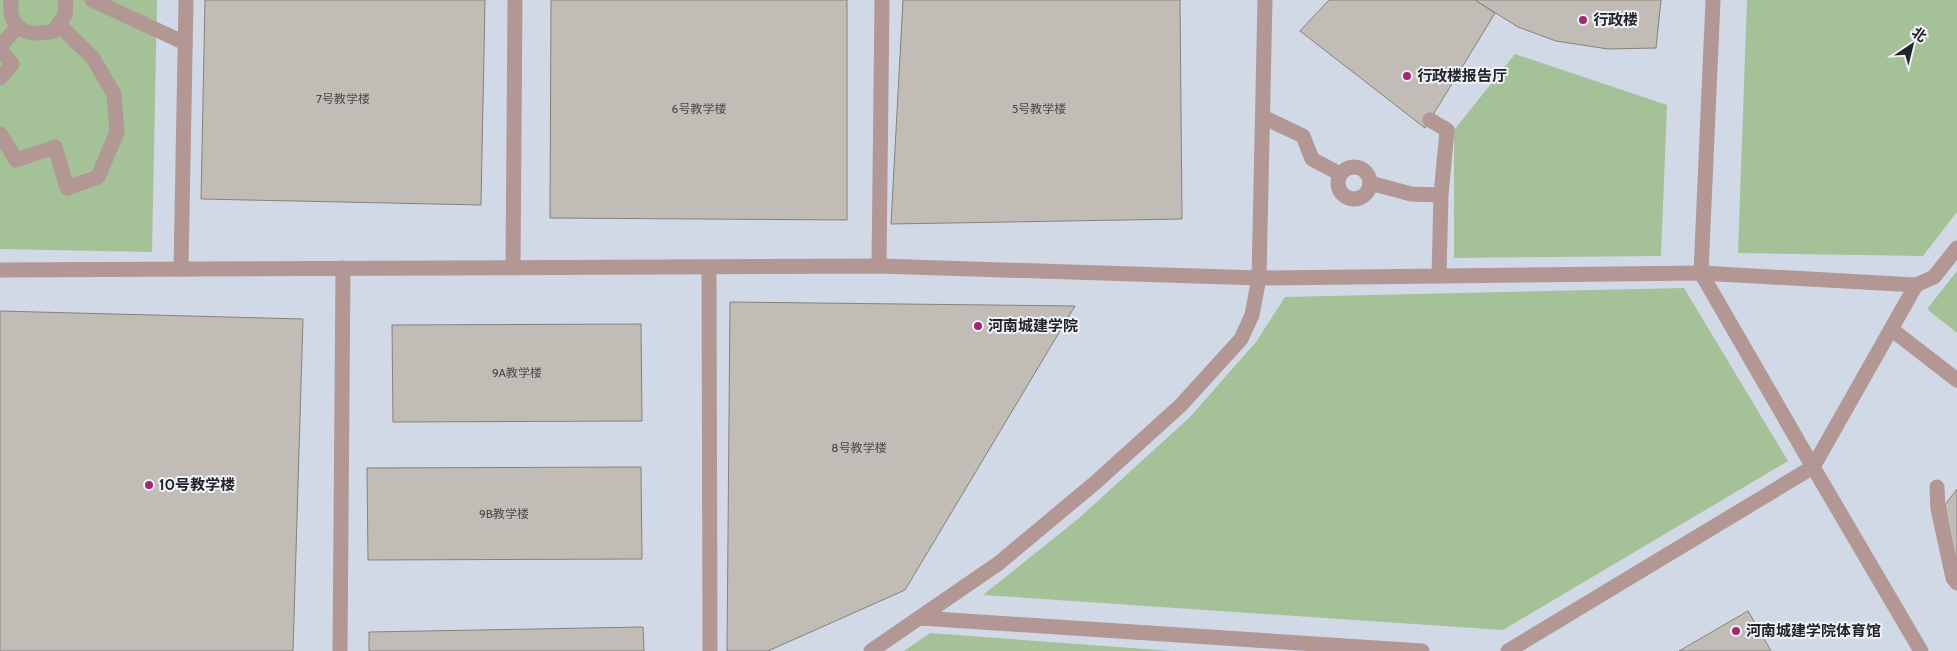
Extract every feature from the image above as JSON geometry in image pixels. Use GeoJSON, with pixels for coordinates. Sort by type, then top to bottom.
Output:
{"type":"FeatureCollection","features":[{"type":"Feature","properties":{"kind":"street"},"geometry":{"type":"LineString","coordinates":[[11,0],[10,13],[18,27],[32,34],[54,31],[65,15],[66,0]]}},
{"type":"Feature","properties":{"kind":"street"},"geometry":{"type":"LineString","coordinates":[[92,0],[185,43]]}},
{"type":"Feature","properties":{"kind":"street"},"geometry":{"type":"LineString","coordinates":[[181,269],[186,0]]}},
{"type":"Feature","properties":{"kind":"street"},"geometry":{"type":"LineString","coordinates":[[513,267],[515,0]]}},
{"type":"Feature","properties":{"kind":"street"},"geometry":{"type":"LineString","coordinates":[[879,266],[882,0]]}},
{"type":"Feature","properties":{"kind":"street"},"geometry":{"type":"LineString","coordinates":[[872,651],[1007,556],[1096,482],[1181,405],[1241,340],[1252,315],[1259,278],[1265,0]]}},
{"type":"Feature","properties":{"kind":"street"},"geometry":{"type":"LineString","coordinates":[[1713,0],[1702,273],[1921,651]]}},
{"type":"Feature","properties":{"kind":"street"},"geometry":{"type":"LineString","coordinates":[[0,134],[16,160],[55,147],[67,188],[98,177],[117,132],[114,94],[93,58],[59,25]]}},
{"type":"Feature","properties":{"kind":"street"},"geometry":{"type":"LineString","coordinates":[[0,78],[12,64],[0,49],[18,27]]}},
{"type":"Feature","properties":{"kind":"street"},"geometry":{"type":"LineString","coordinates":[[1262,116],[1303,136],[1312,159],[1340,174]]}},
{"type":"Feature","properties":{"kind":"street"},"geometry":{"type":"LineString","coordinates":[[1430,120],[1447,130],[1441,194],[1439,276]]}},
{"type":"Feature","properties":{"kind":"street"},"geometry":{"type":"LineString","coordinates":[[1358,167],[1366,173],[1370,183],[1369,188],[1358,198],[1347,197],[1342,194],[1338,184],[1340,174],[1348,168],[1358,167]]}},
{"type":"Feature","properties":{"kind":"street"},"geometry":{"type":"LineString","coordinates":[[1370,183],[1411,194],[1441,194]]}},
{"type":"Feature","properties":{"kind":"street"},"geometry":{"type":"LineString","coordinates":[[0,270],[879,266],[1259,278],[1702,273],[1916,284],[1934,277],[1957,248]]}},
{"type":"Feature","properties":{"kind":"street"},"geometry":{"type":"LineString","coordinates":[[709,267],[710,651]]}},
{"type":"Feature","properties":{"kind":"street"},"geometry":{"type":"LineString","coordinates":[[340,651],[343,268]]}},
{"type":"Feature","properties":{"kind":"street"},"geometry":{"type":"LineString","coordinates":[[1508,651],[1813,467],[1916,284]]}},
{"type":"Feature","properties":{"kind":"street"},"geometry":{"type":"LineString","coordinates":[[1891,329],[1957,380]]}},
{"type":"Feature","properties":{"kind":"street"},"geometry":{"type":"LineString","coordinates":[[1937,487],[1938,509],[1953,578],[1957,583]]}},
{"type":"Feature","properties":{"kind":"street"},"geometry":{"type":"LineString","coordinates":[[920,618],[1422,651]]}},
{"type":"Feature","properties":{"kind":"shaded area","name":"河南城建学院"},"geometry":{"type":"Polygon","coordinates":[[[0,0],[1957,0],[1957,651],[0,651],[0,0]]]}},
{"type":"Feature","properties":{"kind":"green space"},"geometry":{"type":"Polygon","coordinates":[[[0,0],[157,0],[152,252],[0,249],[0,0]]]}},
{"type":"Feature","properties":{"kind":"green space"},"geometry":{"type":"Polygon","coordinates":[[[1747,0],[1957,0],[1957,212],[1923,256],[1738,253],[1747,0]]]}},
{"type":"Feature","properties":{"kind":"green space"},"geometry":{"type":"Polygon","coordinates":[[[1515,54],[1667,105],[1661,256],[1454,258],[1454,130],[1515,54]]]}},
{"type":"Feature","properties":{"kind":"green space"},"geometry":{"type":"Polygon","coordinates":[[[1957,271],[1957,333],[1927,309],[1957,271]]]}},
{"type":"Feature","properties":{"kind":"green space"},"geometry":{"type":"Polygon","coordinates":[[[1684,288],[1788,461],[1503,630],[983,595],[1078,519],[1190,417],[1256,342],[1285,297],[1684,288]]]}},
{"type":"Feature","properties":{"kind":"green space"},"geometry":{"type":"Polygon","coordinates":[[[930,633],[1172,651],[904,651],[930,633]]]}},
{"type":"Feature","properties":{"kind":"building"},"geometry":{"type":"Polygon","coordinates":[[[205,0],[485,0],[481,205],[201,199],[205,0]]]}},
{"type":"Feature","properties":{"kind":"building"},"geometry":{"type":"Polygon","coordinates":[[[551,0],[847,0],[847,220],[550,218],[551,0]]]}},
{"type":"Feature","properties":{"kind":"building"},"geometry":{"type":"Polygon","coordinates":[[[903,0],[1180,0],[1182,219],[891,224],[903,0]]]}},
{"type":"Feature","properties":{"kind":"building","name":"行政楼报告厅"},"geometry":{"type":"Polygon","coordinates":[[[1329,0],[1475,0],[1495,13],[1425,128],[1300,31],[1329,0]]]}},
{"type":"Feature","properties":{"kind":"building","name":"行政楼"},"geometry":{"type":"Polygon","coordinates":[[[1475,0],[1661,0],[1656,48],[1608,49],[1556,41],[1518,27],[1475,0]]]}},
{"type":"Feature","properties":{"kind":"building"},"geometry":{"type":"Polygon","coordinates":[[[730,302],[1075,306],[905,590],[768,651],[727,651],[730,302]]]}},
{"type":"Feature","properties":{"kind":"building","name":"10号教学楼"},"geometry":{"type":"Polygon","coordinates":[[[0,311],[303,319],[293,651],[0,651],[0,311]]]}},
{"type":"Feature","properties":{"kind":"building"},"geometry":{"type":"Polygon","coordinates":[[[641,324],[642,421],[393,422],[392,325],[641,324]]]}},
{"type":"Feature","properties":{"kind":"building"},"geometry":{"type":"Polygon","coordinates":[[[641,467],[642,559],[368,560],[367,468],[641,467]]]}},
{"type":"Feature","properties":{"kind":"building"},"geometry":{"type":"Polygon","coordinates":[[[1957,489],[1957,565],[1955,563],[1945,505],[1957,489]]]}},
{"type":"Feature","properties":{"kind":"building","name":"河南城建学院体育馆"},"geometry":{"type":"Polygon","coordinates":[[[1748,611],[1771,651],[1679,651],[1748,611]]]}},
{"type":"Feature","properties":{"kind":"building"},"geometry":{"type":"Polygon","coordinates":[[[643,627],[644,651],[369,651],[369,632],[643,627]]]}},
{"type":"Feature","properties":{"kind":"place","name":"行政楼"},"geometry":{"type":"Point","coordinates":[1583,20]}},
{"type":"Feature","properties":{"kind":"place","name":"行政楼报告厅"},"geometry":{"type":"Point","coordinates":[1407,76]}},
{"type":"Feature","properties":{"kind":"place","name":"河南城建学院"},"geometry":{"type":"Point","coordinates":[978,326]}},
{"type":"Feature","properties":{"kind":"place","name":"10号教学楼"},"geometry":{"type":"Point","coordinates":[149,485]}},
{"type":"Feature","properties":{"kind":"place","name":"河南城建学院体育馆"},"geometry":{"type":"Point","coordinates":[1736,631]}}]}
